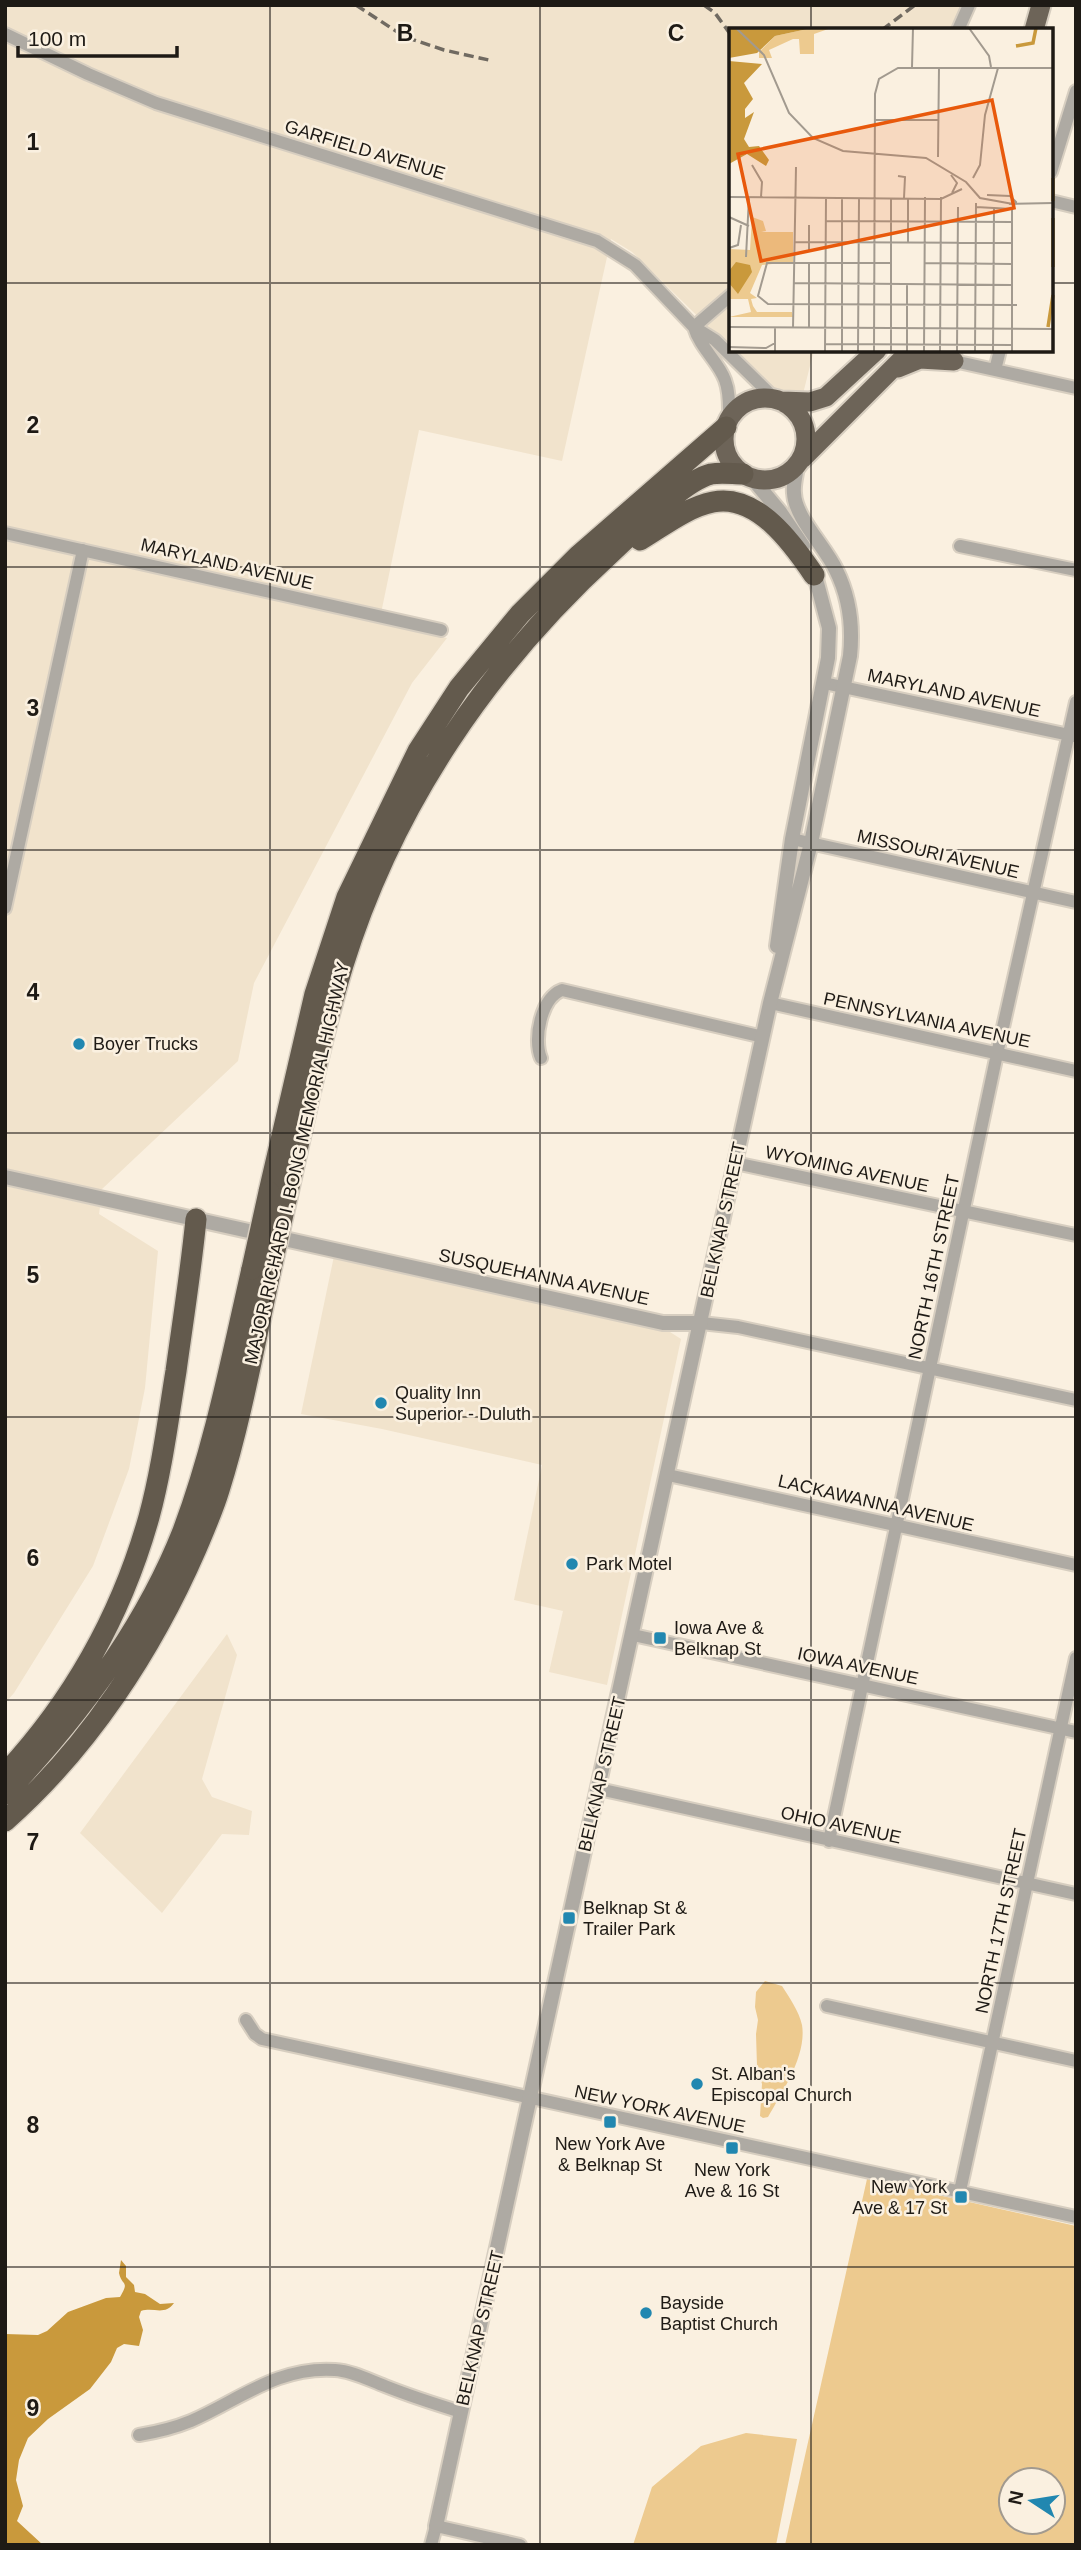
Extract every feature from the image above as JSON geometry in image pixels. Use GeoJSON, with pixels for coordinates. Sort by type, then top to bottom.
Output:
{"type":"FeatureCollection","features":[{"type":"Feature","properties":{"kind":"highway"},"geometry":{"type":"LineString","coordinates":[[1036,28],[1042,5]]}},
{"type":"Feature","properties":{"kind":"highway"},"geometry":{"type":"LineString","coordinates":[[875,352],[826,397],[810,402],[753,399],[735,411],[727,423],[724,437],[729,458],[748,476],[762,480],[781,477],[799,463],[909,352]]}},
{"type":"Feature","properties":{"kind":"highway"},"geometry":{"type":"LineString","coordinates":[[891,371],[920,359],[950,355]]}},
{"type":"Feature","properties":{"kind":"highway"},"geometry":{"type":"LineString","coordinates":[[778,400],[799,415],[804,426],[805,449],[799,463]]}},
{"type":"Feature","properties":{"kind":"highway","name":"MAJOR RICHARD I. BONG MEMORIAL HIGHWAY"},"geometry":{"type":"LineString","coordinates":[[5,1821],[54,1772],[109,1703],[135,1665],[183,1578],[219,1493],[315,994],[346,897],[418,751],[459,688],[520,614],[578,556],[727,423]]}},
{"type":"Feature","properties":{"kind":"highway","name":"MAJOR RICHARD I. BONG MEMORIAL HIGHWAY"},"geometry":{"type":"LineString","coordinates":[[278,1194],[359,919],[398,828],[440,753],[502,667],[530,634],[591,571],[642,525],[698,479],[712,474],[748,476]]}},
{"type":"Feature","properties":{"kind":"highway"},"geometry":{"type":"LineString","coordinates":[[591,571],[696,507],[715,501],[728,501],[763,516],[786,539],[814,575]]}},
{"type":"Feature","properties":{"kind":"highway"},"geometry":{"type":"LineString","coordinates":[[5,1774],[27,1750],[75,1685],[118,1606],[136,1558],[161,1466],[196,1219]]}},
{"type":"Feature","properties":{"kind":"highway","name":"MAJOR RICHARD I. BONG MEMORIAL HIGHWAY"},"geometry":{"type":"LineString","coordinates":[[5,1794],[38,1760],[92,1692],[144,1612],[164,1572],[182,1532],[203,1471],[261,1271]]}},
{"type":"Feature","properties":{"kind":"street"},"geometry":{"type":"LineString","coordinates":[[959,28],[969,5]]}},
{"type":"Feature","properties":{"kind":"street","name":"GARFIELD AVENUE"},"geometry":{"type":"LineString","coordinates":[[5,34],[156,103],[597,241],[635,265],[695,327],[715,341],[778,400]]}},
{"type":"Feature","properties":{"kind":"street"},"geometry":{"type":"LineString","coordinates":[[1053,165],[1076,90]]}},
{"type":"Feature","properties":{"kind":"street"},"geometry":{"type":"LineString","coordinates":[[1053,201],[1076,206]]}},
{"type":"Feature","properties":{"kind":"street"},"geometry":{"type":"LineString","coordinates":[[695,327],[729,297]]}},
{"type":"Feature","properties":{"kind":"street","name":"GARFIELD AVENUE"},"geometry":{"type":"LineString","coordinates":[[695,327],[701,346],[725,379],[728,395],[727,423]]}},
{"type":"Feature","properties":{"kind":"street"},"geometry":{"type":"LineString","coordinates":[[995,370],[1000,352]]}},
{"type":"Feature","properties":{"kind":"street"},"geometry":{"type":"LineString","coordinates":[[950,355],[995,370],[1076,388]]}},
{"type":"Feature","properties":{"kind":"street","name":"BELKNAP STREET"},"geometry":{"type":"LineString","coordinates":[[431,2545],[633,1635],[762,1037],[811,843],[844,687],[851,639],[848,608],[836,570],[797,507],[794,491],[799,463]]}},
{"type":"Feature","properties":{"kind":"street","name":"BELKNAP STREET"},"geometry":{"type":"LineString","coordinates":[[748,476],[792,529],[807,554],[825,605],[829,628],[824,682],[792,839],[770,1003]]}},
{"type":"Feature","properties":{"kind":"street","name":"MARYLAND AVENUE"},"geometry":{"type":"LineString","coordinates":[[5,533],[441,630]]}},
{"type":"Feature","properties":{"kind":"street"},"geometry":{"type":"LineString","coordinates":[[960,546],[1076,570]]}},
{"type":"Feature","properties":{"kind":"street"},"geometry":{"type":"LineString","coordinates":[[5,908],[83,550]]}},
{"type":"Feature","properties":{"kind":"street","name":"MARYLAND AVENUE"},"geometry":{"type":"LineString","coordinates":[[824,682],[1072,736]]}},
{"type":"Feature","properties":{"kind":"street","name":"NORTH 16TH STREET"},"geometry":{"type":"LineString","coordinates":[[829,1841],[998,1055],[1072,736],[1076,702]]}},
{"type":"Feature","properties":{"kind":"street","name":"MISSOURI AVENUE"},"geometry":{"type":"LineString","coordinates":[[792,839],[1076,902]]}},
{"type":"Feature","properties":{"kind":"street"},"geometry":{"type":"LineString","coordinates":[[541,1058],[538,1039],[547,1002],[562,990],[762,1037]]}},
{"type":"Feature","properties":{"kind":"street","name":"PENNSYLVANIA AVENUE"},"geometry":{"type":"LineString","coordinates":[[770,1003],[1076,1071]]}},
{"type":"Feature","properties":{"kind":"street","name":"WYOMING AVENUE"},"geometry":{"type":"LineString","coordinates":[[735,1163],[1076,1235]]}},
{"type":"Feature","properties":{"kind":"street","name":"SUSQUEHANNA AVENUE"},"geometry":{"type":"LineString","coordinates":[[5,1177],[663,1324],[701,1323],[738,1327],[1076,1400]]}},
{"type":"Feature","properties":{"kind":"street","name":"LACKAWANNA AVENUE"},"geometry":{"type":"LineString","coordinates":[[668,1475],[1076,1565]]}},
{"type":"Feature","properties":{"kind":"street","name":"IOWA AVENUE"},"geometry":{"type":"LineString","coordinates":[[633,1635],[1076,1732]]}},
{"type":"Feature","properties":{"kind":"street","name":"NORTH 17TH STREET"},"geometry":{"type":"LineString","coordinates":[[960,2192],[1076,1658]]}},
{"type":"Feature","properties":{"kind":"street","name":"OHIO AVENUE"},"geometry":{"type":"LineString","coordinates":[[598,1789],[1076,1894]]}},
{"type":"Feature","properties":{"kind":"street"},"geometry":{"type":"LineString","coordinates":[[827,2006],[1076,2061]]}},
{"type":"Feature","properties":{"kind":"street","name":"NEW YORK AVENUE"},"geometry":{"type":"LineString","coordinates":[[246,2020],[255,2034],[262,2039],[1076,2217]]}},
{"type":"Feature","properties":{"kind":"street"},"geometry":{"type":"LineString","coordinates":[[139,2435],[194,2419],[267,2382],[316,2371],[335,2370],[356,2374],[461,2412]]}},
{"type":"Feature","properties":{"kind":"street"},"geometry":{"type":"LineString","coordinates":[[436,2526],[520,2545]]}},
{"type":"Feature","properties":{"kind":"shaded area"},"geometry":{"type":"Polygon","coordinates":[[[5,5],[963,5],[953,28],[729,28],[729,347],[632,252],[611,239],[562,461],[419,430],[379,623],[447,638],[412,683],[254,983],[238,1061],[101,1190],[5,1170],[5,5]]]}},
{"type":"Feature","properties":{"kind":"shaded area"},"geometry":{"type":"Polygon","coordinates":[[[734,352],[814,352],[803,394],[782,392],[768,384],[734,352]]]}},
{"type":"Feature","properties":{"kind":"shaded area"},"geometry":{"type":"Polygon","coordinates":[[[5,1186],[100,1207],[99,1214],[158,1251],[145,1388],[129,1469],[93,1566],[14,1693],[5,1703],[5,1186]]]}},
{"type":"Feature","properties":{"kind":"shaded area"},"geometry":{"type":"Polygon","coordinates":[[[334,1256],[670,1332],[681,1339],[607,1685],[549,1672],[563,1611],[514,1600],[542,1465],[301,1414],[334,1256]]]}},
{"type":"Feature","properties":{"kind":"shaded area"},"geometry":{"type":"Polygon","coordinates":[[[227,1634],[237,1655],[202,1779],[212,1797],[252,1811],[249,1835],[222,1834],[162,1913],[80,1833],[227,1634]]]}},
{"type":"Feature","properties":{"kind":"shaded area"},"geometry":{"type":"Polygon","coordinates":[[[765,1981],[782,1986],[799,2015],[803,2037],[792,2073],[768,2117],[763,2118],[760,2116],[762,2084],[757,2066],[758,2020],[755,2007],[756,1992],[765,1981]]]}},
{"type":"Feature","properties":{"kind":"shaded area"},"geometry":{"type":"Polygon","coordinates":[[[867,2179],[1076,2226],[1076,2545],[785,2545],[867,2179]]]}},
{"type":"Feature","properties":{"kind":"shaded area"},"geometry":{"type":"Polygon","coordinates":[[[121,2260],[126,2266],[126,2277],[134,2285],[135,2292],[145,2294],[160,2304],[174,2303],[163,2310],[141,2311],[139,2317],[143,2330],[139,2346],[124,2344],[117,2348],[111,2362],[90,2389],[48,2419],[28,2438],[19,2460],[16,2480],[23,2506],[17,2521],[43,2545],[5,2545],[5,2334],[38,2335],[47,2331],[68,2312],[106,2298],[120,2297],[125,2286],[119,2273],[121,2260]]]}},
{"type":"Feature","properties":{"kind":"shaded area"},"geometry":{"type":"Polygon","coordinates":[[[746,2433],[797,2439],[776,2545],[633,2545],[652,2487],[701,2446],[746,2433]]]}},
{"type":"Feature","properties":{"kind":"railway"},"geometry":{"type":"LineString","coordinates":[[356,5],[405,37],[444,50],[489,60]]}},
{"type":"Feature","properties":{"kind":"railway"},"geometry":{"type":"LineString","coordinates":[[704,5],[715,13],[729,32]]}},
{"type":"Feature","properties":{"kind":"railway"},"geometry":{"type":"LineString","coordinates":[[885,28],[915,5]]}},
{"type":"Feature","properties":{"kind":"place","name":"Boyer Trucks"},"geometry":{"type":"Point","coordinates":[79,1044]}},
{"type":"Feature","properties":{"kind":"place","name":"Quality Inn Superior - Duluth"},"geometry":{"type":"Point","coordinates":[381,1403]}},
{"type":"Feature","properties":{"kind":"place","name":"Park Motel"},"geometry":{"type":"Point","coordinates":[572,1564]}},
{"type":"Feature","properties":{"kind":"place","name":"Iowa Ave & Belknap St"},"geometry":{"type":"Point","coordinates":[660,1638]}},
{"type":"Feature","properties":{"kind":"place","name":"Belknap St & Trailer Park"},"geometry":{"type":"Point","coordinates":[569,1918]}},
{"type":"Feature","properties":{"kind":"place","name":"St. Alban's Episcopal Church"},"geometry":{"type":"Point","coordinates":[697,2084]}},
{"type":"Feature","properties":{"kind":"place","name":"New York Ave & Belknap St"},"geometry":{"type":"Point","coordinates":[610,2122]}},
{"type":"Feature","properties":{"kind":"place","name":"New York Ave & 16 St"},"geometry":{"type":"Point","coordinates":[732,2148]}},
{"type":"Feature","properties":{"kind":"place","name":"New York Ave & 17 St"},"geometry":{"type":"Point","coordinates":[961,2197]}},
{"type":"Feature","properties":{"kind":"place","name":"Bayside Baptist Church"},"geometry":{"type":"Point","coordinates":[646,2313]}}]}
